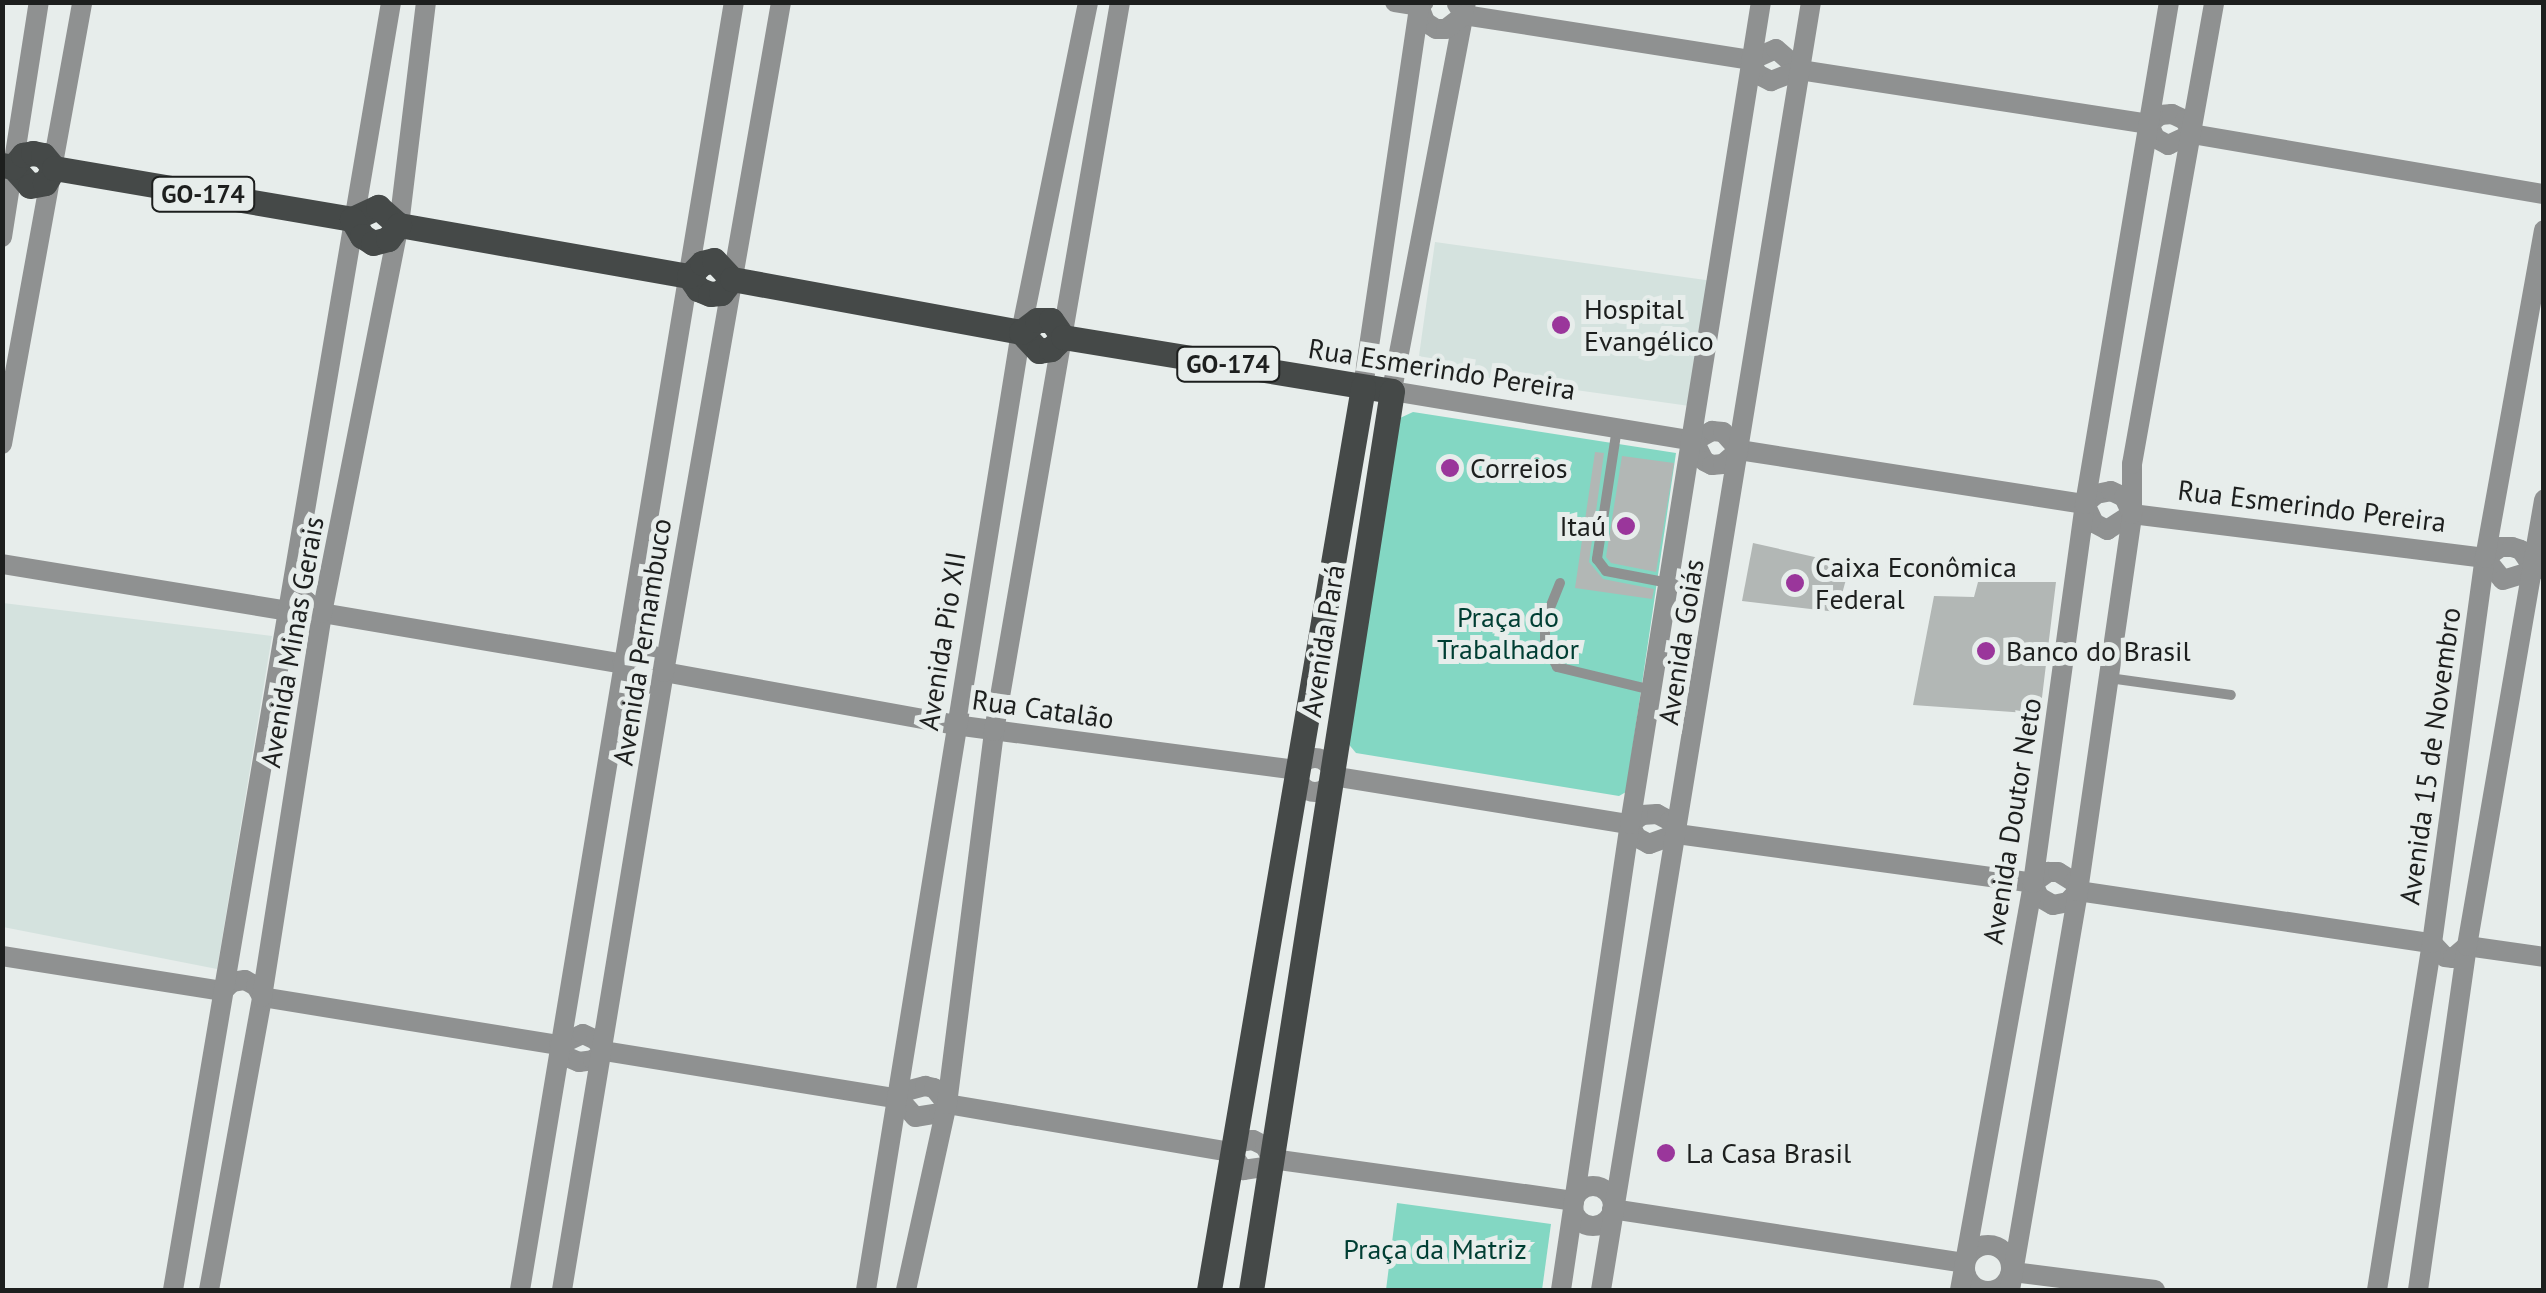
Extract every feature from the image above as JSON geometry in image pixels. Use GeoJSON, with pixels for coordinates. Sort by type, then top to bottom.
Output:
{"type":"FeatureCollection","features":[{"type":"Feature","properties":{"kind":"main road","name":"Rua Esmerindo Pereira"},"geometry":{"type":"LineString","coordinates":[[8,166],[30,186],[45,183],[54,168],[352,220],[362,236],[373,243],[388,240],[399,224],[690,276],[702,263],[714,260],[732,279],[1021,332],[1039,351],[1051,348],[1063,338],[1392,391]]}},
{"type":"Feature","properties":{"kind":"main road","name":"Avenida Pará"},"geometry":{"type":"LineString","coordinates":[[1209,1290],[1363,386]]}},
{"type":"Feature","properties":{"kind":"main road","name":"Avenida Pará"},"geometry":{"type":"LineString","coordinates":[[1251,1290],[1392,391]]}},
{"type":"Feature","properties":{"kind":"street"},"geometry":{"type":"LineString","coordinates":[[2,236],[8,166],[39,2]]}},
{"type":"Feature","properties":{"kind":"street"},"geometry":{"type":"LineString","coordinates":[[2,444],[82,2]]}},
{"type":"Feature","properties":{"kind":"street","name":"Avenida Minas Gerais"},"geometry":{"type":"LineString","coordinates":[[173,1290],[390,2]]}},
{"type":"Feature","properties":{"kind":"street","name":"Avenida Minas Gerais"},"geometry":{"type":"LineString","coordinates":[[208,1290],[262,997],[322,613],[399,224],[426,2]]}},
{"type":"Feature","properties":{"kind":"street","name":"Avenida Pernambuco"},"geometry":{"type":"LineString","coordinates":[[520,1290],[734,2]]}},
{"type":"Feature","properties":{"kind":"street","name":"Avenida Pernambuco"},"geometry":{"type":"LineString","coordinates":[[562,1290],[664,672],[781,2]]}},
{"type":"Feature","properties":{"kind":"street","name":"Avenida Pio XII"},"geometry":{"type":"LineString","coordinates":[[866,1290],[900,1099],[1021,332],[1088,2]]}},
{"type":"Feature","properties":{"kind":"street"},"geometry":{"type":"LineString","coordinates":[[906,1290],[947,1104],[994,731],[1120,2]]}},
{"type":"Feature","properties":{"kind":"street"},"geometry":{"type":"LineString","coordinates":[[1395,2],[1421,4],[1425,22],[1436,29],[1446,29],[1462,7],[1751,60],[1776,49],[1800,70],[2148,124],[2160,115],[2172,114],[2186,120],[2192,134]]}},
{"type":"Feature","properties":{"kind":"street"},"geometry":{"type":"LineString","coordinates":[[1561,1290],[1630,824],[1762,2]]}},
{"type":"Feature","properties":{"kind":"street","name":"Avenida Goiás"},"geometry":{"type":"LineString","coordinates":[[1600,1290],[1678,834],[1810,2]]}},
{"type":"Feature","properties":{"kind":"street","name":"Avenida Doutor Neto"},"geometry":{"type":"LineString","coordinates":[[1960,1290],[2033,883],[2085,504],[2169,2]]}},
{"type":"Feature","properties":{"kind":"street"},"geometry":{"type":"LineString","coordinates":[[2012,1281],[2078,891],[2132,514],[2132,464],[2214,2]]}},
{"type":"Feature","properties":{"kind":"street","name":"Avenida Pará"},"geometry":{"type":"LineString","coordinates":[[1363,386],[1421,4]]}},
{"type":"Feature","properties":{"kind":"street","name":"Avenida Pará"},"geometry":{"type":"LineString","coordinates":[[1392,391],[1462,7]]}},
{"type":"Feature","properties":{"kind":"street"},"geometry":{"type":"LineString","coordinates":[[2192,134],[2544,194]]}},
{"type":"Feature","properties":{"kind":"street","name":"Avenida 15 de Novembro"},"geometry":{"type":"LineString","coordinates":[[2377,1290],[2432,942],[2485,558],[2544,230]]}},
{"type":"Feature","properties":{"kind":"street","name":"Rua Esmerindo Pereira"},"geometry":{"type":"LineString","coordinates":[[1392,391],[1694,441],[1712,431],[1722,432],[1740,450],[2085,504],[2111,490],[2124,497],[2132,514]]}},
{"type":"Feature","properties":{"kind":"street","name":"Rua Esmerindo Pereira"},"geometry":{"type":"LineString","coordinates":[[1694,441],[1704,461],[1712,465],[1723,464],[1740,450]]}},
{"type":"Feature","properties":{"kind":"street"},"geometry":{"type":"LineString","coordinates":[[2418,1290],[2468,946],[2538,569],[2544,500]]}},
{"type":"Feature","properties":{"kind":"street","name":"Rua Esmerindo Pereira"},"geometry":{"type":"LineString","coordinates":[[2085,504],[2094,523],[2107,530],[2132,514],[2485,558],[2501,546],[2512,546],[2538,569]]}},
{"type":"Feature","properties":{"kind":"street","name":"Rua Catalão"},"geometry":{"type":"LineString","coordinates":[[2,564],[289,611],[306,602],[322,613],[622,664],[627,678],[639,685],[654,682],[664,672],[994,731],[1298,770],[1299,782],[1312,792],[1323,790],[1332,776],[1630,824],[1642,815],[1657,814],[1670,821],[1678,834],[2033,883],[2039,897],[2052,905],[2068,902],[2078,891],[2432,942],[2438,953],[2453,958],[2468,946],[2544,957]]}},
{"type":"Feature","properties":{"kind":"street"},"geometry":{"type":"LineString","coordinates":[[2,956],[223,991],[228,1004],[240,1010],[253,1008],[262,997],[559,1045],[567,1056],[580,1062],[593,1060],[604,1051],[900,1099],[915,1117],[939,1113],[947,1104]]}},
{"type":"Feature","properties":{"kind":"street"},"geometry":{"type":"LineString","coordinates":[[947,1104],[1231,1152],[1243,1170],[1265,1168],[1272,1159],[1573,1201]]}},
{"type":"Feature","properties":{"kind":"street"},"geometry":{"type":"LineString","coordinates":[[1573,1201],[1574,1214],[1588,1226],[1606,1220],[1612,1209],[1964,1262]]}},
{"type":"Feature","properties":{"kind":"street"},"geometry":{"type":"LineString","coordinates":[[2012,1281],[2009,1256],[1988,1245],[1973,1250],[1964,1262],[1967,1278],[1980,1289],[2012,1281],[2154,1290]]}},
{"type":"Feature","properties":{"kind":"lane"},"geometry":{"type":"LineString","coordinates":[[1617,428],[1597,560],[1606,571],[1670,584]]}},
{"type":"Feature","properties":{"kind":"lane"},"geometry":{"type":"LineString","coordinates":[[1560,583],[1544,620],[1545,644],[1557,667],[1652,690]]}},
{"type":"Feature","properties":{"kind":"lane"},"geometry":{"type":"LineString","coordinates":[[2108,678],[2231,694]]}},
{"type":"Feature","properties":{"kind":"shaded area","name":"Hospital Evangélico"},"geometry":{"type":"Polygon","coordinates":[[[1435,242],[1707,280],[1690,406],[1417,368],[1435,242]]]}},
{"type":"Feature","properties":{"kind":"shaded area"},"geometry":{"type":"Polygon","coordinates":[[[3,603],[272,636],[217,969],[3,927],[3,603]]]}},
{"type":"Feature","properties":{"kind":"green space","name":"Praça do Trabalhador"},"geometry":{"type":"Polygon","coordinates":[[[1413,412],[1676,453],[1626,792],[1619,796],[1356,753],[1346,741],[1400,418],[1413,412]]]}},
{"type":"Feature","properties":{"kind":"green space","name":"Praça da Matriz"},"geometry":{"type":"Polygon","coordinates":[[[1397,1203],[1551,1224],[1542,1290],[1386,1290],[1397,1203]]]}},
{"type":"Feature","properties":{"kind":"building"},"geometry":{"type":"Polygon","coordinates":[[[1595,452],[1604,453],[1589,562],[1603,579],[1654,589],[1652,599],[1575,588],[1595,452]]]}},
{"type":"Feature","properties":{"kind":"building"},"geometry":{"type":"Polygon","coordinates":[[[1622,456],[1674,463],[1656,572],[1611,563],[1606,557],[1622,456]]]}},
{"type":"Feature","properties":{"kind":"building","name":"Caixa Econômica Federal"},"geometry":{"type":"Polygon","coordinates":[[[1753,543],[1850,565],[1837,612],[1742,601],[1753,543]]]}},
{"type":"Feature","properties":{"kind":"building","name":"Banco do Brasil"},"geometry":{"type":"Polygon","coordinates":[[[1978,582],[2056,582],[2040,714],[1913,705],[1934,596],[1974,597],[1978,582]]]}},
{"type":"Feature","properties":{"kind":"place","name":"Hospital Evangélico"},"geometry":{"type":"Point","coordinates":[1561,325]}},
{"type":"Feature","properties":{"kind":"place","name":"Correios"},"geometry":{"type":"Point","coordinates":[1450,468]}},
{"type":"Feature","properties":{"kind":"place","name":"Itaú"},"geometry":{"type":"Point","coordinates":[1626,526]}},
{"type":"Feature","properties":{"kind":"place","name":"Caixa Econômica Federal"},"geometry":{"type":"Point","coordinates":[1795,583]}},
{"type":"Feature","properties":{"kind":"place","name":"Banco do Brasil"},"geometry":{"type":"Point","coordinates":[1986,651]}},
{"type":"Feature","properties":{"kind":"place","name":"La Casa Brasil"},"geometry":{"type":"Point","coordinates":[1666,1153]}}]}
